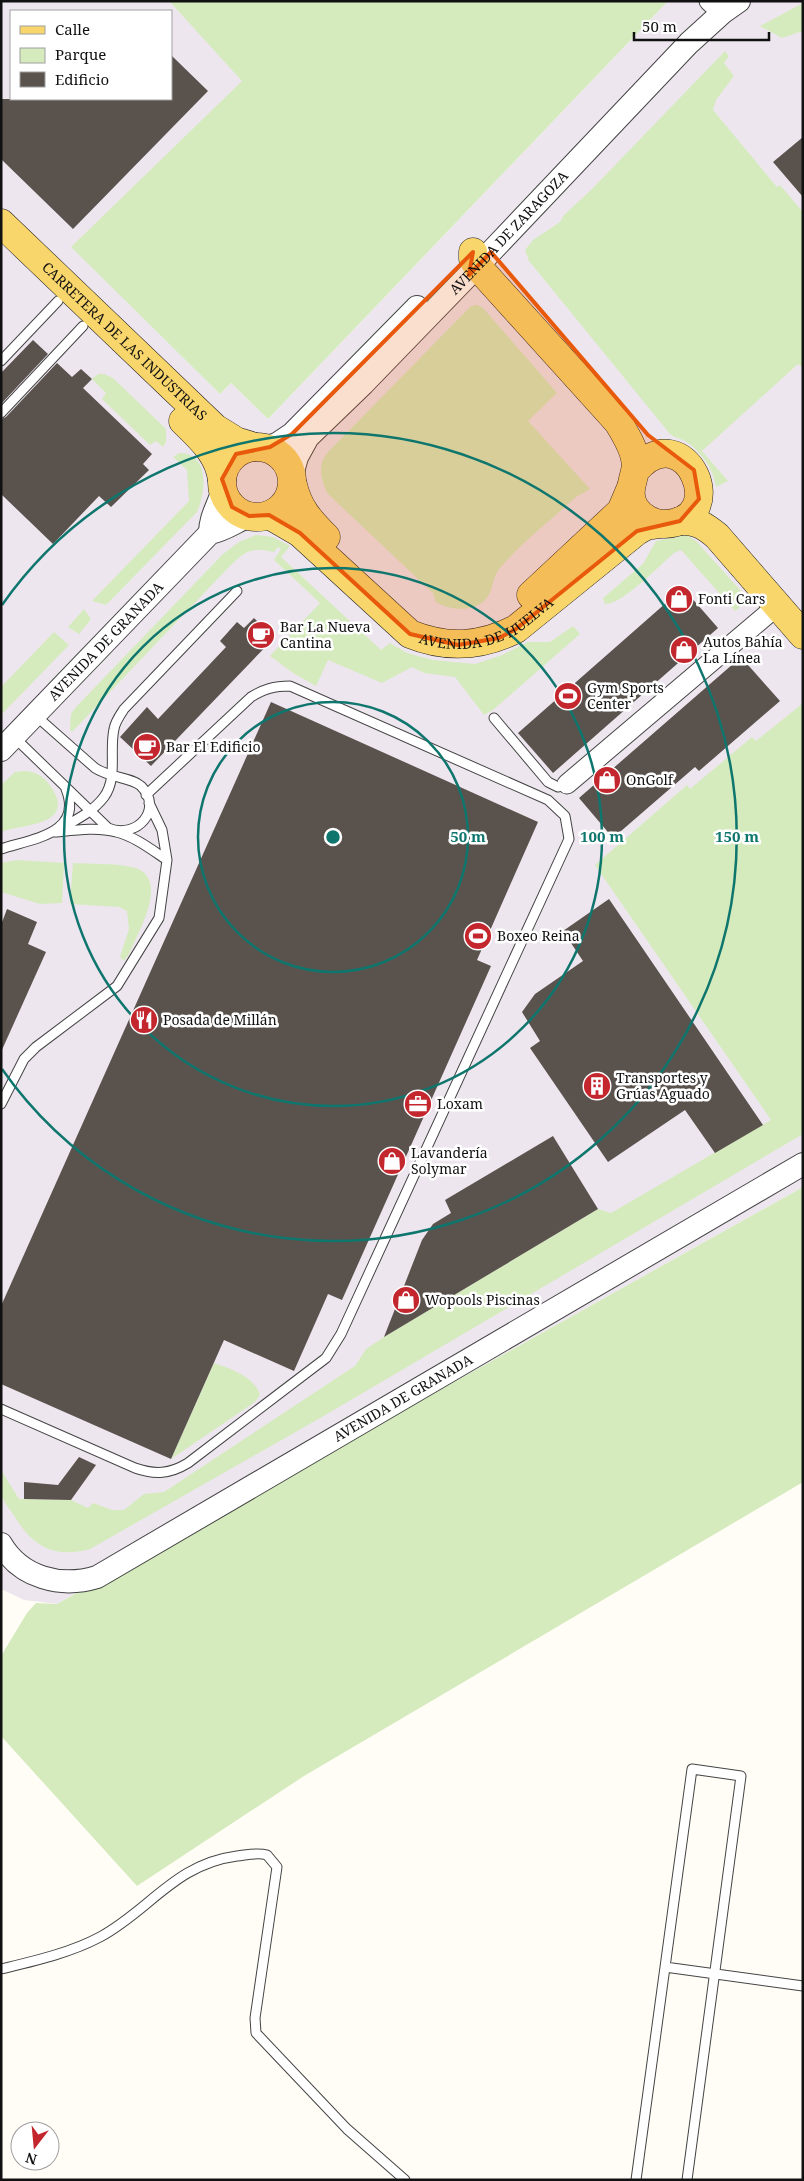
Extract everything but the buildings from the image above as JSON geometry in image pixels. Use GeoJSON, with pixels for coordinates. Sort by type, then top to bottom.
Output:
{"type":"FeatureCollection","features":[{"type":"Feature","properties":{"kind":"main road","name":"CARRETERA DE LAS INDUSTRIAS"},"geometry":{"type":"LineString","coordinates":[[1,222],[215,428],[236,441],[260,447]]}},
{"type":"Feature","properties":{"kind":"main road","name":"CARRETERA DE LAS INDUSTRIAS"},"geometry":{"type":"LineString","coordinates":[[1,247],[213,451],[220,464],[222,484]]}},
{"type":"Feature","properties":{"kind":"main road"},"geometry":{"type":"LineString","coordinates":[[480,254],[648,435],[669,455],[683,460],[694,470],[700,489],[710,506],[790,609],[803,635]]}},
{"type":"Feature","properties":{"kind":"main road"},"geometry":{"type":"LineString","coordinates":[[480,254],[618,422],[634,454],[633,480],[636,508],[651,521],[690,520],[703,524],[790,609]]}},
{"type":"Feature","properties":{"kind":"main road"},"geometry":{"type":"LineString","coordinates":[[260,447],[283,458],[292,480],[285,504],[259,516],[232,507],[222,484],[224,469],[236,454],[260,447]]}},
{"type":"Feature","properties":{"kind":"main road"},"geometry":{"type":"LineString","coordinates":[[633,480],[650,458],[669,455]]}},
{"type":"Feature","properties":{"kind":"main road","name":"AVENIDA DE HUELVA"},"geometry":{"type":"LineString","coordinates":[[292,480],[296,501],[311,522],[404,612],[429,626],[442,630],[458,631],[487,626],[512,612],[621,510],[633,480]]}},
{"type":"Feature","properties":{"kind":"main road"},"geometry":{"type":"LineString","coordinates":[[670,522],[694,508],[700,489]]}},
{"type":"Feature","properties":{"kind":"main road","name":"AVENIDA DE HUELVA"},"geometry":{"type":"LineString","coordinates":[[259,516],[300,533],[410,634],[427,641],[458,645],[477,644],[499,638],[516,629],[637,531],[646,526],[670,522]]}},
{"type":"Feature","properties":{"kind":"street","name":"AVENIDA DE ZARAGOZA"},"geometry":{"type":"LineString","coordinates":[[260,447],[277,444],[292,434],[480,254],[689,43],[719,4]]}},
{"type":"Feature","properties":{"kind":"street","name":"AVENIDA DE ZARAGOZA"},"geometry":{"type":"LineString","coordinates":[[292,480],[297,457],[308,437],[363,384],[480,254]]}},
{"type":"Feature","properties":{"kind":"street"},"geometry":{"type":"LineString","coordinates":[[210,533],[210,518],[219,503],[222,484]]}},
{"type":"Feature","properties":{"kind":"street","name":"AVENIDA DE GRANADA"},"geometry":{"type":"LineString","coordinates":[[8,743],[210,533],[226,530],[236,521],[259,516]]}},
{"type":"Feature","properties":{"kind":"street"},"geometry":{"type":"LineString","coordinates":[[567,784],[790,609]]}},
{"type":"Feature","properties":{"kind":"street","name":"AVENIDA DE GRANADA"},"geometry":{"type":"LineString","coordinates":[[1,1544],[10,1556],[24,1569],[47,1580],[72,1582],[97,1576],[803,1164]]}},
{"type":"Feature","properties":{"kind":"lane"},"geometry":{"type":"LineString","coordinates":[[1,361],[58,301]]}},
{"type":"Feature","properties":{"kind":"lane"},"geometry":{"type":"LineString","coordinates":[[1,413],[83,326]]}},
{"type":"Feature","properties":{"kind":"lane"},"geometry":{"type":"LineString","coordinates":[[1,850],[54,832],[90,811],[104,797],[112,777],[111,747],[114,726],[124,709],[237,592]]}},
{"type":"Feature","properties":{"kind":"lane"},"geometry":{"type":"LineString","coordinates":[[1,1409],[135,1468],[162,1474],[176,1470],[188,1463],[326,1358],[345,1324],[569,839],[565,816],[548,800],[290,686],[276,686],[263,690],[251,697],[148,799],[145,819],[133,830],[116,832],[85,830],[54,832]]}},
{"type":"Feature","properties":{"kind":"lane"},"geometry":{"type":"LineString","coordinates":[[1,1104],[24,1059],[63,1025],[118,986],[159,918],[167,860],[162,830],[148,799],[135,782],[112,777],[95,768],[35,715]]}},
{"type":"Feature","properties":{"kind":"lane"},"geometry":{"type":"LineString","coordinates":[[494,718],[548,782],[558,787],[567,784]]}},
{"type":"Feature","properties":{"kind":"lane"},"geometry":{"type":"LineString","coordinates":[[8,743],[65,786],[108,828],[149,847],[167,860]]}},
{"type":"Feature","properties":{"kind":"lane"},"geometry":{"type":"LineString","coordinates":[[54,832],[62,825],[70,806],[65,786]]}},
{"type":"Feature","properties":{"kind":"lane"},"geometry":{"type":"LineString","coordinates":[[636,2180],[692,1769],[741,1776],[686,2180]]}},
{"type":"Feature","properties":{"kind":"lane"},"geometry":{"type":"LineString","coordinates":[[1,1969],[48,1957],[99,1938],[134,1915],[190,1870],[224,1858],[257,1854],[267,1855],[277,1867],[255,2018],[256,2033],[347,2129],[405,2180]]}},
{"type":"Feature","properties":{"kind":"lane"},"geometry":{"type":"LineString","coordinates":[[665,1967],[803,1986]]}},
{"type":"Feature","properties":{"kind":"highlighted area"},"geometry":{"type":"Polygon","coordinates":[[[473,252],[469,275],[491,252],[648,435],[694,470],[699,499],[680,521],[637,531],[516,629],[499,638],[458,645],[410,634],[300,533],[269,515],[249,516],[232,507],[222,479],[236,454],[270,447],[292,434],[473,252]]]}},
{"type":"Feature","properties":{"kind":"shaded area"},"geometry":{"type":"Polygon","coordinates":[[[1,1],[169,1],[243,81],[72,247],[220,394],[231,383],[268,419],[668,1],[803,1],[803,1187],[57,1604],[24,1600],[1,1589],[1,1]]]}},
{"type":"Feature","properties":{"kind":"green space"},"geometry":{"type":"Polygon","coordinates":[[[169,1],[668,1],[268,419],[231,383],[220,394],[71,247],[242,81],[169,1]]]}},
{"type":"Feature","properties":{"kind":"green space"},"geometry":{"type":"Polygon","coordinates":[[[803,3],[803,31],[782,38],[760,26],[803,3]]]}},
{"type":"Feature","properties":{"kind":"green space"},"geometry":{"type":"Polygon","coordinates":[[[725,51],[729,56],[724,63],[734,76],[716,100],[713,110],[777,187],[780,185],[803,212],[803,368],[798,364],[702,451],[728,481],[716,487],[715,480],[706,461],[691,445],[670,434],[529,261],[525,250],[533,240],[560,222],[564,215],[592,189],[725,51]]]}},
{"type":"Feature","properties":{"kind":"green space"},"geometry":{"type":"Polygon","coordinates":[[[477,305],[483,308],[557,393],[528,421],[590,489],[576,497],[508,559],[497,572],[489,594],[483,602],[472,607],[459,609],[447,607],[436,602],[433,593],[328,494],[323,483],[321,466],[329,451],[471,306],[477,305]]]}},
{"type":"Feature","properties":{"kind":"green space"},"geometry":{"type":"Polygon","coordinates":[[[98,374],[104,374],[113,378],[166,429],[166,442],[163,447],[156,441],[150,445],[102,399],[106,393],[92,379],[98,374]]]}},
{"type":"Feature","properties":{"kind":"green space"},"geometry":{"type":"Polygon","coordinates":[[[179,453],[196,459],[201,466],[203,485],[197,512],[106,605],[92,601],[189,501],[187,470],[173,457],[179,453]]]}},
{"type":"Feature","properties":{"kind":"green space"},"geometry":{"type":"Polygon","coordinates":[[[256,535],[273,537],[290,546],[281,557],[381,650],[390,643],[407,653],[433,660],[475,664],[502,655],[528,642],[550,642],[573,626],[580,634],[493,710],[484,715],[455,677],[424,673],[412,667],[382,683],[328,660],[316,686],[293,673],[270,656],[320,603],[274,560],[281,549],[278,547],[274,552],[265,550],[252,551],[242,555],[226,570],[72,732],[70,730],[71,714],[76,707],[223,554],[239,542],[256,535]]]}},
{"type":"Feature","properties":{"kind":"green space"},"geometry":{"type":"Polygon","coordinates":[[[687,535],[696,541],[749,600],[735,611],[681,550],[674,553],[631,591],[612,603],[605,604],[603,598],[643,564],[656,541],[687,535]]]}},
{"type":"Feature","properties":{"kind":"green space"},"geometry":{"type":"Polygon","coordinates":[[[84,609],[91,619],[79,634],[68,627],[84,609]]]}},
{"type":"Feature","properties":{"kind":"green space"},"geometry":{"type":"Polygon","coordinates":[[[54,632],[69,645],[1,715],[1,687],[54,632]]]}},
{"type":"Feature","properties":{"kind":"green space"},"geometry":{"type":"Polygon","coordinates":[[[803,703],[803,1134],[322,1417],[90,1549],[77,1552],[54,1551],[36,1542],[20,1525],[2,1496],[1,1470],[19,1499],[71,1500],[88,1508],[93,1503],[112,1510],[124,1510],[144,1494],[164,1492],[355,1366],[366,1349],[384,1337],[598,1209],[611,1213],[771,1120],[595,865],[687,785],[690,789],[752,737],[756,741],[803,703]]]}},
{"type":"Feature","properties":{"kind":"green space"},"geometry":{"type":"Polygon","coordinates":[[[25,771],[38,774],[48,782],[58,802],[57,811],[43,822],[1,832],[1,785],[15,772],[25,771]]]}},
{"type":"Feature","properties":{"kind":"green space"},"geometry":{"type":"Polygon","coordinates":[[[17,860],[64,863],[62,903],[40,904],[1,892],[1,863],[17,860]]]}},
{"type":"Feature","properties":{"kind":"green space"},"geometry":{"type":"Polygon","coordinates":[[[73,863],[110,864],[132,867],[144,872],[150,881],[149,906],[129,954],[124,961],[120,957],[129,929],[127,911],[119,907],[70,904],[73,863]]]}},
{"type":"Feature","properties":{"kind":"green space"},"geometry":{"type":"Polygon","coordinates":[[[803,1187],[803,1482],[304,1776],[137,1886],[1,1736],[1,1656],[27,1613],[36,1603],[57,1604],[803,1187]]]}},
{"type":"Feature","properties":{"kind":"green space"},"geometry":{"type":"Polygon","coordinates":[[[214,1363],[247,1378],[257,1388],[260,1395],[255,1402],[171,1459],[214,1363]]]}},
{"type":"Feature","properties":{"kind":"place","name":"Fonti Cars"},"geometry":{"type":"Point","coordinates":[679,599]}},
{"type":"Feature","properties":{"kind":"place","name":"Bar La Nueva Cantina"},"geometry":{"type":"Point","coordinates":[261,635]}},
{"type":"Feature","properties":{"kind":"place","name":"Autos Bahía La Línea"},"geometry":{"type":"Point","coordinates":[684,650]}},
{"type":"Feature","properties":{"kind":"place","name":"Gym Sports Center"},"geometry":{"type":"Point","coordinates":[568,696]}},
{"type":"Feature","properties":{"kind":"place","name":"Bar El Edificio"},"geometry":{"type":"Point","coordinates":[147,747]}},
{"type":"Feature","properties":{"kind":"place","name":"OnGolf"},"geometry":{"type":"Point","coordinates":[607,780]}},
{"type":"Feature","properties":{"kind":"place","name":"Boxeo Reina"},"geometry":{"type":"Point","coordinates":[478,936]}},
{"type":"Feature","properties":{"kind":"place","name":"Posada de Millán"},"geometry":{"type":"Point","coordinates":[144,1020]}},
{"type":"Feature","properties":{"kind":"place","name":"Transportes y Grúas Aguado"},"geometry":{"type":"Point","coordinates":[597,1086]}},
{"type":"Feature","properties":{"kind":"place","name":"Loxam"},"geometry":{"type":"Point","coordinates":[418,1104]}},
{"type":"Feature","properties":{"kind":"place","name":"Lavandería Solymar"},"geometry":{"type":"Point","coordinates":[392,1161]}},
{"type":"Feature","properties":{"kind":"place","name":"Wopools Piscinas"},"geometry":{"type":"Point","coordinates":[406,1300]}}]}
